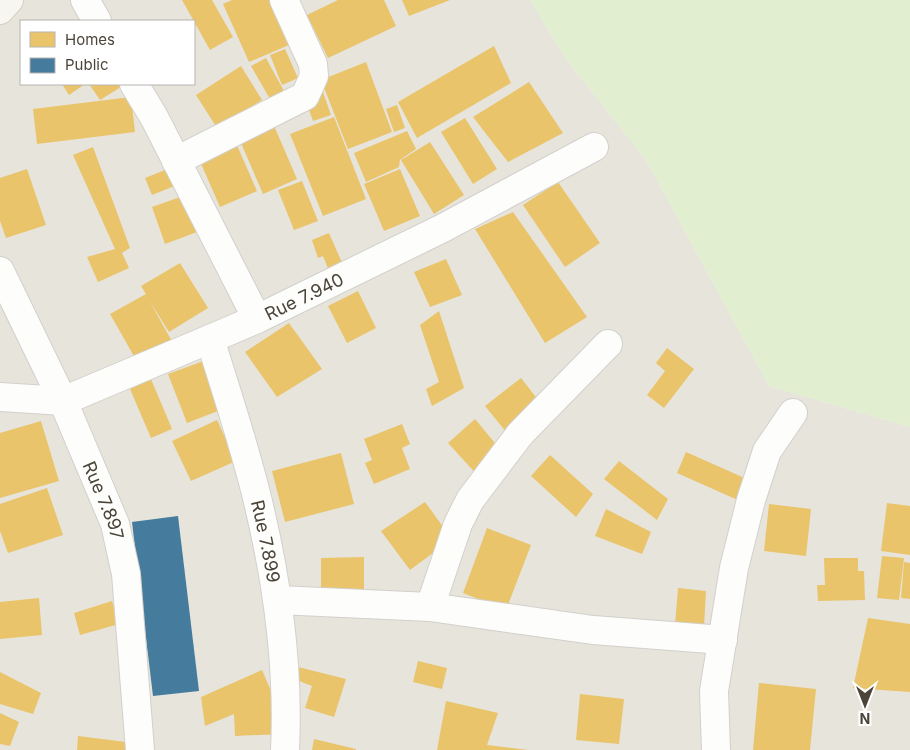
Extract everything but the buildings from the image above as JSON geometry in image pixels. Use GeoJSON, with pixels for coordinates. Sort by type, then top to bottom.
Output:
{"type":"FeatureCollection","features":[{"type":"Feature","properties":{"kind":"street"},"geometry":{"type":"LineString","coordinates":[[0,10],[9,0]]}},
{"type":"Feature","properties":{"kind":"street"},"geometry":{"type":"LineString","coordinates":[[85,0],[96,20]]}},
{"type":"Feature","properties":{"kind":"street"},"geometry":{"type":"LineString","coordinates":[[176,161],[305,96],[314,76],[313,64],[284,0]]}},
{"type":"Feature","properties":{"kind":"street"},"geometry":{"type":"LineString","coordinates":[[135,85],[257,319]]}},
{"type":"Feature","properties":{"kind":"street","name":"Rue 7.940"},"geometry":{"type":"LineString","coordinates":[[0,397],[63,400],[210,339],[257,319],[443,228],[594,147]]}},
{"type":"Feature","properties":{"kind":"street","name":"Rue 7.897"},"geometry":{"type":"LineString","coordinates":[[0,271],[63,400],[114,524],[126,574],[140,750]]}},
{"type":"Feature","properties":{"kind":"street","name":"Rue 7.899"},"geometry":{"type":"LineString","coordinates":[[210,339],[259,506],[278,600],[286,690],[286,750]]}},
{"type":"Feature","properties":{"kind":"street"},"geometry":{"type":"LineString","coordinates":[[430,607],[458,524],[470,500],[520,434],[608,344]]}},
{"type":"Feature","properties":{"kind":"street"},"geometry":{"type":"LineString","coordinates":[[716,750],[714,691],[734,568],[751,500],[767,451],[793,412]]}},
{"type":"Feature","properties":{"kind":"street"},"geometry":{"type":"LineString","coordinates":[[278,600],[430,607],[593,630],[723,640]]}},
{"type":"Feature","properties":{"kind":"shaded area"},"geometry":{"type":"Polygon","coordinates":[[[0,0],[530,0],[566,59],[646,160],[769,386],[910,427],[910,750],[0,750],[0,0]]]}},
{"type":"Feature","properties":{"kind":"green space"},"geometry":{"type":"Polygon","coordinates":[[[530,0],[910,0],[910,427],[769,386],[646,160],[566,59],[530,0]]]}}]}
